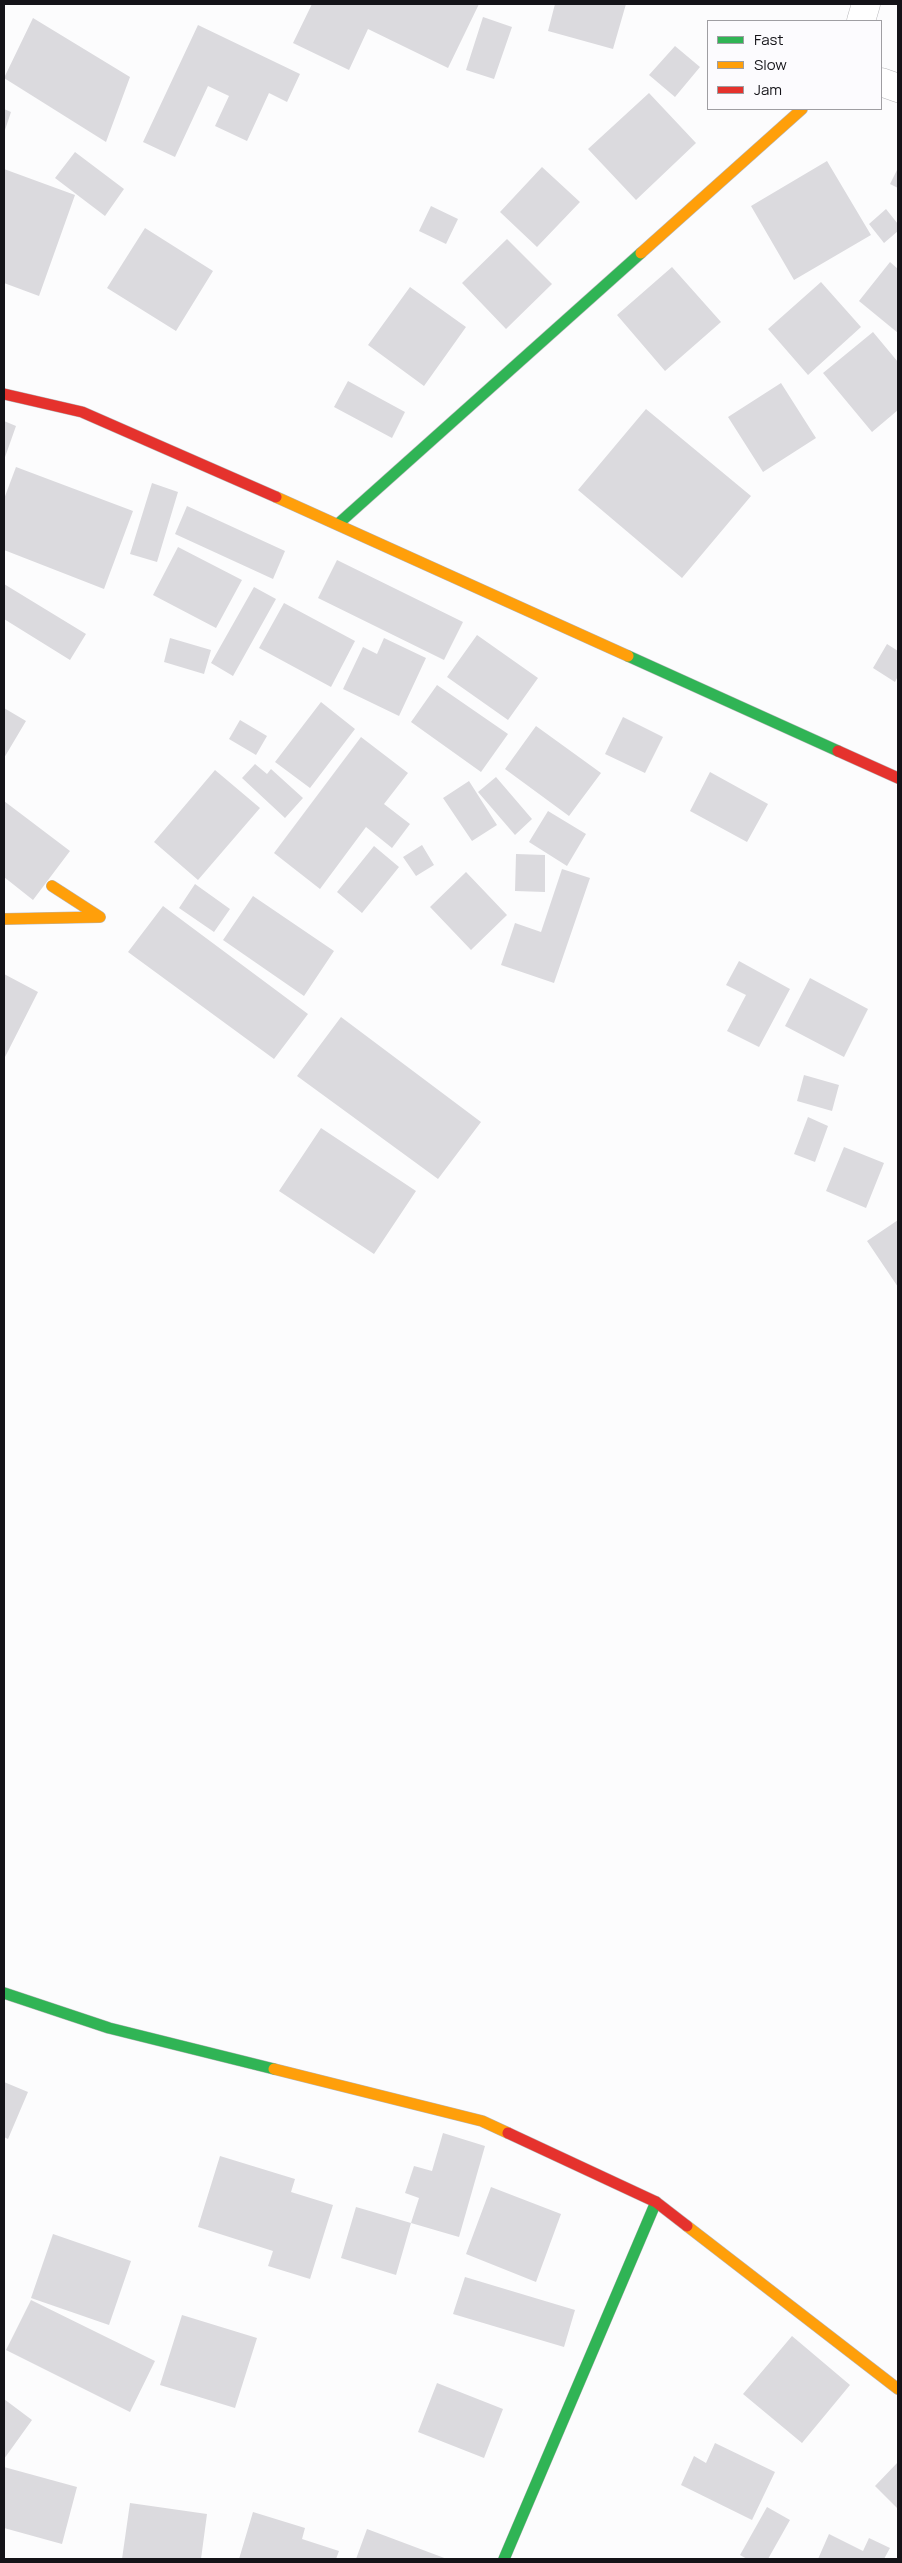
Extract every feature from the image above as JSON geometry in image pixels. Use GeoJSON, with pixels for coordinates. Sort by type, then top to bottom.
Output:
{"type":"FeatureCollection","features":[{"type":"Feature","properties":{"kind":"street"},"geometry":{"type":"LineString","coordinates":[[860,20],[866,4]]}},
{"type":"Feature","properties":{"kind":"street"},"geometry":{"type":"LineString","coordinates":[[882,82],[898,88]]}},
{"type":"Feature","properties":{"kind":"street"},"geometry":{"type":"LineString","coordinates":[[338,524],[801,110]]}},
{"type":"Feature","properties":{"kind":"street"},"geometry":{"type":"LineString","coordinates":[[4,394],[82,412],[338,524],[898,778]]}},
{"type":"Feature","properties":{"kind":"street"},"geometry":{"type":"LineString","coordinates":[[4,919],[100,917],[52,886]]}},
{"type":"Feature","properties":{"kind":"street"},"geometry":{"type":"LineString","coordinates":[[4,1992],[109,2028],[482,2121],[656,2202],[898,2389]]}},
{"type":"Feature","properties":{"kind":"street"},"geometry":{"type":"LineString","coordinates":[[504,2559],[656,2202]]}},
{"type":"Feature","properties":{"kind":"building"},"geometry":{"type":"Polygon","coordinates":[[[312,4],[479,4],[448,68],[368,29],[349,70],[293,43],[312,4]]]}},
{"type":"Feature","properties":{"kind":"building"},"geometry":{"type":"Polygon","coordinates":[[[555,4],[626,4],[613,49],[548,31],[555,4]]]}},
{"type":"Feature","properties":{"kind":"building"},"geometry":{"type":"Polygon","coordinates":[[[483,17],[512,27],[494,79],[466,70],[483,17]]]}},
{"type":"Feature","properties":{"kind":"building"},"geometry":{"type":"Polygon","coordinates":[[[33,18],[130,77],[106,142],[4,78],[33,18]]]}},
{"type":"Feature","properties":{"kind":"building"},"geometry":{"type":"Polygon","coordinates":[[[198,25],[300,74],[287,102],[269,93],[247,141],[215,126],[229,96],[208,86],[175,157],[143,142],[198,25]]]}},
{"type":"Feature","properties":{"kind":"building"},"geometry":{"type":"Polygon","coordinates":[[[675,46],[700,67],[675,97],[649,75],[675,46]]]}},
{"type":"Feature","properties":{"kind":"building"},"geometry":{"type":"Polygon","coordinates":[[[649,93],[696,143],[636,200],[588,149],[649,93]]]}},
{"type":"Feature","properties":{"kind":"building"},"geometry":{"type":"Polygon","coordinates":[[[4,109],[11,112],[4,133],[4,109]]]}},
{"type":"Feature","properties":{"kind":"building"},"geometry":{"type":"Polygon","coordinates":[[[75,152],[124,189],[105,216],[55,178],[75,152]]]}},
{"type":"Feature","properties":{"kind":"building"},"geometry":{"type":"Polygon","coordinates":[[[827,161],[871,235],[794,280],[751,206],[827,161]]]}},
{"type":"Feature","properties":{"kind":"building"},"geometry":{"type":"Polygon","coordinates":[[[542,167],[580,202],[537,247],[500,212],[542,167]]]}},
{"type":"Feature","properties":{"kind":"building"},"geometry":{"type":"Polygon","coordinates":[[[898,168],[898,188],[890,184],[898,168]]]}},
{"type":"Feature","properties":{"kind":"building"},"geometry":{"type":"Polygon","coordinates":[[[4,169],[75,195],[39,296],[4,283],[4,169]]]}},
{"type":"Feature","properties":{"kind":"building"},"geometry":{"type":"Polygon","coordinates":[[[431,206],[458,219],[446,244],[419,231],[431,206]]]}},
{"type":"Feature","properties":{"kind":"building"},"geometry":{"type":"Polygon","coordinates":[[[886,209],[898,224],[898,231],[884,243],[869,224],[886,209]]]}},
{"type":"Feature","properties":{"kind":"building"},"geometry":{"type":"Polygon","coordinates":[[[145,228],[213,271],[176,331],[107,288],[145,228]]]}},
{"type":"Feature","properties":{"kind":"building"},"geometry":{"type":"Polygon","coordinates":[[[507,239],[552,284],[506,329],[462,283],[507,239]]]}},
{"type":"Feature","properties":{"kind":"building"},"geometry":{"type":"Polygon","coordinates":[[[890,262],[898,269],[898,333],[859,301],[890,262]]]}},
{"type":"Feature","properties":{"kind":"building"},"geometry":{"type":"Polygon","coordinates":[[[672,267],[721,322],[665,371],[617,315],[672,267]]]}},
{"type":"Feature","properties":{"kind":"building"},"geometry":{"type":"Polygon","coordinates":[[[821,282],[861,327],[808,375],[768,329],[821,282]]]}},
{"type":"Feature","properties":{"kind":"building"},"geometry":{"type":"Polygon","coordinates":[[[410,287],[466,327],[424,386],[368,345],[410,287]]]}},
{"type":"Feature","properties":{"kind":"building"},"geometry":{"type":"Polygon","coordinates":[[[873,332],[898,362],[898,410],[872,432],[823,373],[873,332]]]}},
{"type":"Feature","properties":{"kind":"building"},"geometry":{"type":"Polygon","coordinates":[[[348,381],[405,412],[392,438],[334,407],[348,381]]]}},
{"type":"Feature","properties":{"kind":"building"},"geometry":{"type":"Polygon","coordinates":[[[781,383],[816,438],[763,472],[728,417],[781,383]]]}},
{"type":"Feature","properties":{"kind":"building"},"geometry":{"type":"Polygon","coordinates":[[[646,409],[751,496],[682,578],[578,490],[646,409]]]}},
{"type":"Feature","properties":{"kind":"building"},"geometry":{"type":"Polygon","coordinates":[[[4,421],[16,426],[4,460],[4,421]]]}},
{"type":"Feature","properties":{"kind":"building"},"geometry":{"type":"Polygon","coordinates":[[[16,467],[133,511],[104,589],[4,550],[4,499],[16,467]]]}},
{"type":"Feature","properties":{"kind":"building"},"geometry":{"type":"Polygon","coordinates":[[[152,483],[178,492],[157,562],[130,554],[152,483]]]}},
{"type":"Feature","properties":{"kind":"building"},"geometry":{"type":"Polygon","coordinates":[[[187,506],[285,551],[273,579],[175,534],[187,506]]]}},
{"type":"Feature","properties":{"kind":"building"},"geometry":{"type":"Polygon","coordinates":[[[178,547],[242,580],[216,628],[153,595],[178,547]]]}},
{"type":"Feature","properties":{"kind":"building"},"geometry":{"type":"Polygon","coordinates":[[[337,560],[463,622],[444,660],[318,598],[337,560]]]}},
{"type":"Feature","properties":{"kind":"building"},"geometry":{"type":"Polygon","coordinates":[[[4,584],[86,634],[70,660],[4,619],[4,584]]]}},
{"type":"Feature","properties":{"kind":"building"},"geometry":{"type":"Polygon","coordinates":[[[254,587],[276,599],[233,676],[211,663],[254,587]]]}},
{"type":"Feature","properties":{"kind":"building"},"geometry":{"type":"Polygon","coordinates":[[[284,603],[355,641],[331,687],[259,648],[284,603]]]}},
{"type":"Feature","properties":{"kind":"building"},"geometry":{"type":"Polygon","coordinates":[[[477,635],[538,678],[508,720],[447,677],[477,635]]]}},
{"type":"Feature","properties":{"kind":"building"},"geometry":{"type":"Polygon","coordinates":[[[170,638],[211,650],[204,674],[164,662],[170,638]]]}},
{"type":"Feature","properties":{"kind":"building"},"geometry":{"type":"Polygon","coordinates":[[[384,638],[426,658],[399,716],[343,689],[363,647],[377,654],[384,638]]]}},
{"type":"Feature","properties":{"kind":"building"},"geometry":{"type":"Polygon","coordinates":[[[887,644],[898,651],[898,676],[895,682],[873,668],[887,644]]]}},
{"type":"Feature","properties":{"kind":"building"},"geometry":{"type":"Polygon","coordinates":[[[437,685],[508,734],[481,772],[411,722],[437,685]]]}},
{"type":"Feature","properties":{"kind":"building"},"geometry":{"type":"Polygon","coordinates":[[[321,702],[355,729],[310,788],[275,762],[321,702]]]}},
{"type":"Feature","properties":{"kind":"building"},"geometry":{"type":"Polygon","coordinates":[[[4,708],[26,721],[4,758],[4,708]]]}},
{"type":"Feature","properties":{"kind":"building"},"geometry":{"type":"Polygon","coordinates":[[[623,717],[663,737],[645,773],[605,754],[623,717]]]}},
{"type":"Feature","properties":{"kind":"building"},"geometry":{"type":"Polygon","coordinates":[[[240,720],[267,736],[256,755],[229,739],[240,720]]]}},
{"type":"Feature","properties":{"kind":"building"},"geometry":{"type":"Polygon","coordinates":[[[536,726],[601,773],[569,816],[505,769],[536,726]]]}},
{"type":"Feature","properties":{"kind":"building"},"geometry":{"type":"Polygon","coordinates":[[[361,737],[408,773],[384,804],[410,824],[392,848],[366,827],[320,889],[274,853],[361,737]]]}},
{"type":"Feature","properties":{"kind":"building"},"geometry":{"type":"Polygon","coordinates":[[[255,764],[267,774],[271,769],[303,798],[285,818],[242,778],[255,764]]]}},
{"type":"Feature","properties":{"kind":"building"},"geometry":{"type":"Polygon","coordinates":[[[215,770],[260,808],[198,880],[154,842],[215,770]]]}},
{"type":"Feature","properties":{"kind":"building"},"geometry":{"type":"Polygon","coordinates":[[[710,772],[768,804],[747,842],[690,811],[710,772]]]}},
{"type":"Feature","properties":{"kind":"building"},"geometry":{"type":"Polygon","coordinates":[[[496,777],[532,819],[515,835],[478,792],[496,777]]]}},
{"type":"Feature","properties":{"kind":"building"},"geometry":{"type":"Polygon","coordinates":[[[469,781],[497,825],[472,841],[443,798],[469,781]]]}},
{"type":"Feature","properties":{"kind":"building"},"geometry":{"type":"Polygon","coordinates":[[[4,801],[70,851],[33,900],[4,877],[4,801]]]}},
{"type":"Feature","properties":{"kind":"building"},"geometry":{"type":"Polygon","coordinates":[[[548,811],[586,834],[567,866],[529,842],[548,811]]]}},
{"type":"Feature","properties":{"kind":"building"},"geometry":{"type":"Polygon","coordinates":[[[422,845],[434,865],[416,876],[403,857],[422,845]]]}},
{"type":"Feature","properties":{"kind":"building"},"geometry":{"type":"Polygon","coordinates":[[[374,846],[399,867],[362,913],[337,892],[374,846]]]}},
{"type":"Feature","properties":{"kind":"building"},"geometry":{"type":"Polygon","coordinates":[[[516,854],[545,855],[545,892],[515,891],[516,854]]]}},
{"type":"Feature","properties":{"kind":"building"},"geometry":{"type":"Polygon","coordinates":[[[562,869],[590,878],[554,983],[501,965],[515,923],[541,932],[562,869]]]}},
{"type":"Feature","properties":{"kind":"building"},"geometry":{"type":"Polygon","coordinates":[[[466,872],[507,915],[471,950],[430,907],[466,872]]]}},
{"type":"Feature","properties":{"kind":"building"},"geometry":{"type":"Polygon","coordinates":[[[195,884],[230,909],[214,932],[179,908],[195,884]]]}},
{"type":"Feature","properties":{"kind":"building"},"geometry":{"type":"Polygon","coordinates":[[[253,896],[334,951],[304,996],[223,940],[253,896]]]}},
{"type":"Feature","properties":{"kind":"building"},"geometry":{"type":"Polygon","coordinates":[[[163,906],[308,1014],[274,1059],[128,952],[163,906]]]}},
{"type":"Feature","properties":{"kind":"building"},"geometry":{"type":"Polygon","coordinates":[[[739,961],[790,989],[759,1047],[727,1031],[746,995],[726,985],[739,961]]]}},
{"type":"Feature","properties":{"kind":"building"},"geometry":{"type":"Polygon","coordinates":[[[4,974],[38,992],[4,1059],[4,974]]]}},
{"type":"Feature","properties":{"kind":"building"},"geometry":{"type":"Polygon","coordinates":[[[810,978],[868,1009],[844,1057],[785,1026],[810,978]]]}},
{"type":"Feature","properties":{"kind":"building"},"geometry":{"type":"Polygon","coordinates":[[[341,1017],[481,1122],[438,1179],[297,1076],[341,1017]]]}},
{"type":"Feature","properties":{"kind":"building"},"geometry":{"type":"Polygon","coordinates":[[[804,1075],[839,1085],[832,1111],[797,1101],[804,1075]]]}},
{"type":"Feature","properties":{"kind":"building"},"geometry":{"type":"Polygon","coordinates":[[[808,1117],[828,1126],[815,1162],[794,1154],[808,1117]]]}},
{"type":"Feature","properties":{"kind":"building"},"geometry":{"type":"Polygon","coordinates":[[[321,1128],[416,1191],[374,1254],[279,1191],[321,1128]]]}},
{"type":"Feature","properties":{"kind":"building"},"geometry":{"type":"Polygon","coordinates":[[[844,1147],[884,1163],[866,1208],[826,1191],[844,1147]]]}},
{"type":"Feature","properties":{"kind":"building"},"geometry":{"type":"Polygon","coordinates":[[[898,1220],[898,1287],[867,1241],[898,1220]]]}},
{"type":"Feature","properties":{"kind":"building"},"geometry":{"type":"Polygon","coordinates":[[[4,2082],[28,2092],[8,2139],[4,2137],[4,2082]]]}},
{"type":"Feature","properties":{"kind":"building"},"geometry":{"type":"Polygon","coordinates":[[[443,2133],[485,2146],[459,2237],[411,2223],[419,2198],[405,2193],[414,2166],[432,2171],[443,2133]]]}},
{"type":"Feature","properties":{"kind":"building"},"geometry":{"type":"Polygon","coordinates":[[[220,2156],[295,2179],[291,2192],[333,2205],[310,2279],[268,2266],[273,2251],[198,2227],[220,2156]]]}},
{"type":"Feature","properties":{"kind":"building"},"geometry":{"type":"Polygon","coordinates":[[[491,2187],[561,2214],[536,2282],[466,2254],[491,2187]]]}},
{"type":"Feature","properties":{"kind":"building"},"geometry":{"type":"Polygon","coordinates":[[[356,2207],[411,2223],[396,2275],[341,2258],[356,2207]]]}},
{"type":"Feature","properties":{"kind":"building"},"geometry":{"type":"Polygon","coordinates":[[[53,2234],[131,2261],[109,2325],[31,2298],[53,2234]]]}},
{"type":"Feature","properties":{"kind":"building"},"geometry":{"type":"Polygon","coordinates":[[[465,2277],[575,2310],[564,2347],[453,2314],[465,2277]]]}},
{"type":"Feature","properties":{"kind":"building"},"geometry":{"type":"Polygon","coordinates":[[[31,2300],[155,2361],[130,2412],[6,2350],[31,2300]]]}},
{"type":"Feature","properties":{"kind":"building"},"geometry":{"type":"Polygon","coordinates":[[[182,2315],[257,2338],[235,2408],[160,2385],[182,2315]]]}},
{"type":"Feature","properties":{"kind":"building"},"geometry":{"type":"Polygon","coordinates":[[[792,2336],[850,2385],[802,2443],[743,2394],[792,2336]]]}},
{"type":"Feature","properties":{"kind":"building"},"geometry":{"type":"Polygon","coordinates":[[[437,2383],[503,2409],[484,2458],[418,2432],[437,2383]]]}},
{"type":"Feature","properties":{"kind":"building"},"geometry":{"type":"Polygon","coordinates":[[[4,2399],[32,2420],[4,2459],[4,2399]]]}},
{"type":"Feature","properties":{"kind":"building"},"geometry":{"type":"Polygon","coordinates":[[[715,2443],[775,2472],[752,2520],[681,2485],[694,2456],[706,2463],[715,2443]]]}},
{"type":"Feature","properties":{"kind":"building"},"geometry":{"type":"Polygon","coordinates":[[[898,2462],[898,2509],[875,2486],[898,2462]]]}},
{"type":"Feature","properties":{"kind":"building"},"geometry":{"type":"Polygon","coordinates":[[[4,2467],[77,2487],[62,2544],[4,2528],[4,2467]]]}},
{"type":"Feature","properties":{"kind":"building"},"geometry":{"type":"Polygon","coordinates":[[[130,2503],[207,2514],[201,2559],[122,2559],[130,2503]]]}},
{"type":"Feature","properties":{"kind":"building"},"geometry":{"type":"Polygon","coordinates":[[[767,2507],[790,2520],[768,2559],[747,2559],[740,2555],[767,2507]]]}},
{"type":"Feature","properties":{"kind":"building"},"geometry":{"type":"Polygon","coordinates":[[[253,2512],[305,2528],[302,2539],[339,2551],[336,2559],[239,2559],[253,2512]]]}},
{"type":"Feature","properties":{"kind":"building"},"geometry":{"type":"Polygon","coordinates":[[[367,2529],[447,2559],[356,2559],[367,2529]]]}},
{"type":"Feature","properties":{"kind":"building"},"geometry":{"type":"Polygon","coordinates":[[[829,2534],[863,2551],[869,2538],[890,2548],[884,2559],[818,2559],[829,2534]]]}},
{"type":"Feature","properties":{"kind":"traffic: fast"},"geometry":{"type":"LineString","coordinates":[[338,524],[641,253]]}},
{"type":"Feature","properties":{"kind":"traffic: fast"},"geometry":{"type":"LineString","coordinates":[[628,656],[838,751]]}},
{"type":"Feature","properties":{"kind":"traffic: fast"},"geometry":{"type":"LineString","coordinates":[[4,1993],[109,2028],[274,2069]]}},
{"type":"Feature","properties":{"kind":"traffic: fast"},"geometry":{"type":"LineString","coordinates":[[504,2559],[656,2202]]}},
{"type":"Feature","properties":{"kind":"traffic: slow"},"geometry":{"type":"LineString","coordinates":[[641,253],[801,110]]}},
{"type":"Feature","properties":{"kind":"traffic: slow"},"geometry":{"type":"LineString","coordinates":[[276,497],[628,656]]}},
{"type":"Feature","properties":{"kind":"traffic: slow"},"geometry":{"type":"LineString","coordinates":[[4,919],[100,917],[52,886]]}},
{"type":"Feature","properties":{"kind":"traffic: slow"},"geometry":{"type":"LineString","coordinates":[[274,2069],[482,2121],[508,2133]]}},
{"type":"Feature","properties":{"kind":"traffic: slow"},"geometry":{"type":"LineString","coordinates":[[687,2226],[898,2389]]}},
{"type":"Feature","properties":{"kind":"traffic: jam"},"geometry":{"type":"LineString","coordinates":[[4,394],[82,412],[276,497]]}},
{"type":"Feature","properties":{"kind":"traffic: jam"},"geometry":{"type":"LineString","coordinates":[[838,751],[898,778]]}},
{"type":"Feature","properties":{"kind":"traffic: jam"},"geometry":{"type":"LineString","coordinates":[[508,2133],[656,2202],[687,2226]]}}]}
